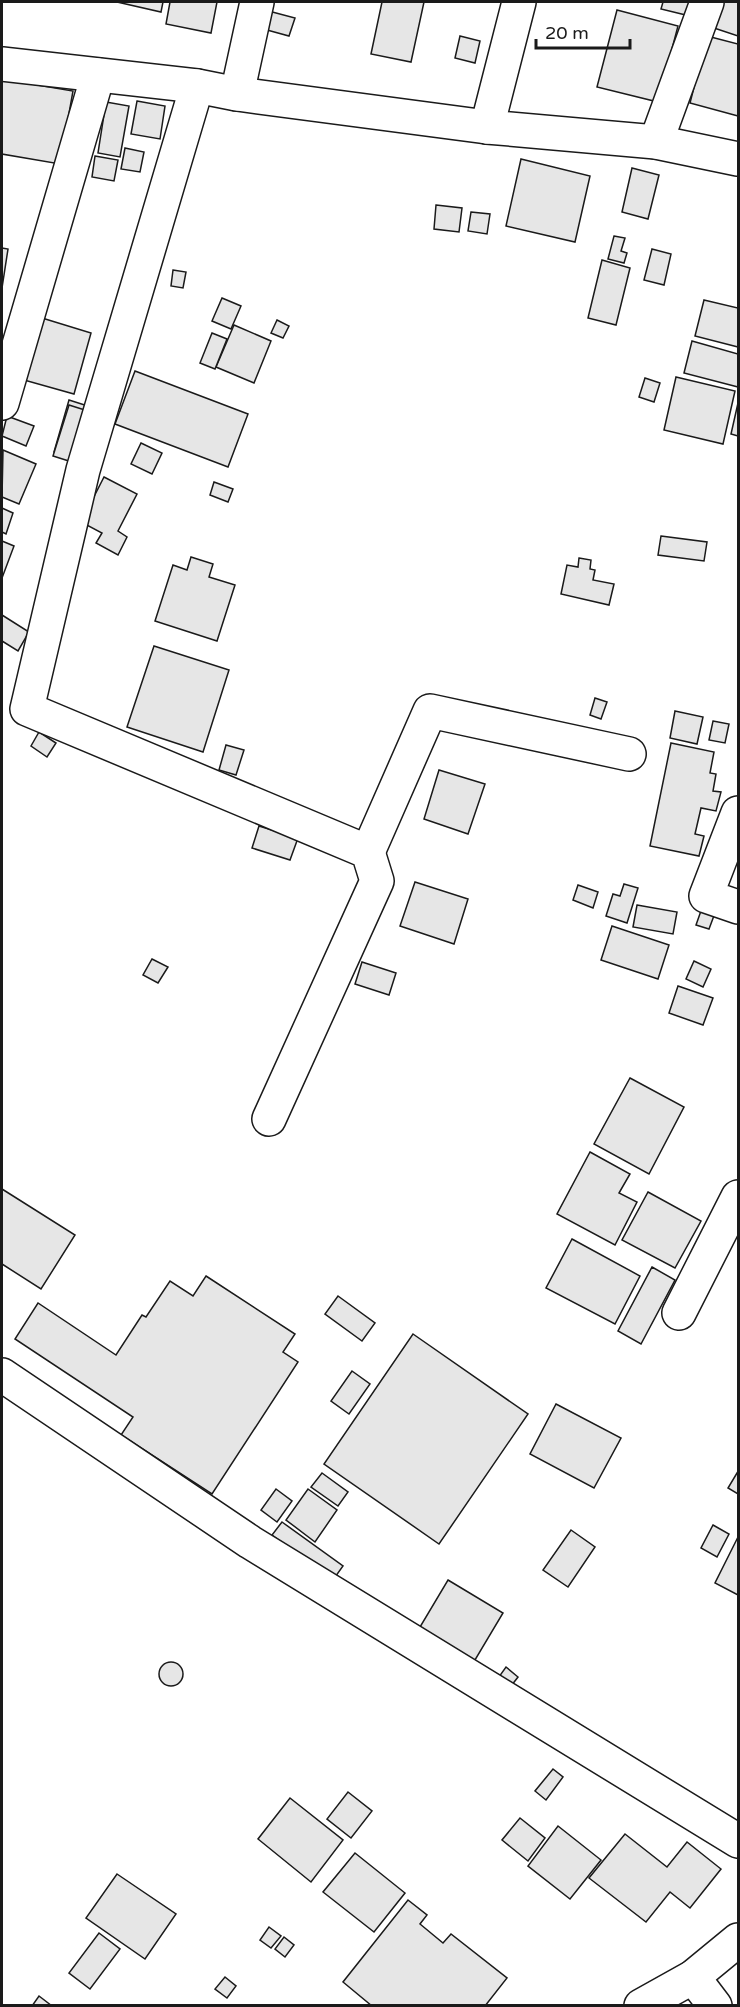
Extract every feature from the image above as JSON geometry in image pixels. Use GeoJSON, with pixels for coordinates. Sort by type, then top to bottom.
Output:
{"type":"FeatureCollection","features":[{"type":"Feature","properties":{"kind":"street"},"geometry":{"type":"LineString","coordinates":[[237,94],[257,2]]}},
{"type":"Feature","properties":{"kind":"street"},"geometry":{"type":"LineString","coordinates":[[487,127],[519,2]]}},
{"type":"Feature","properties":{"kind":"street"},"geometry":{"type":"LineString","coordinates":[[656,142],[706,2]]}},
{"type":"Feature","properties":{"kind":"street"},"geometry":{"type":"LineString","coordinates":[[2,64],[197,86],[237,94],[487,127],[656,142],[738,159]]}},
{"type":"Feature","properties":{"kind":"street"},"geometry":{"type":"LineString","coordinates":[[2,403],[98,75]]}},
{"type":"Feature","properties":{"kind":"street"},"geometry":{"type":"LineString","coordinates":[[197,86],[83,470],[27,709],[368,852]]}},
{"type":"Feature","properties":{"kind":"street"},"geometry":{"type":"LineString","coordinates":[[269,1119],[376,881],[368,852],[430,711],[629,754]]}},
{"type":"Feature","properties":{"kind":"street"},"geometry":{"type":"LineString","coordinates":[[738,813],[706,896],[738,907]]}},
{"type":"Feature","properties":{"kind":"street"},"geometry":{"type":"LineString","coordinates":[[679,1313],[738,1197]]}},
{"type":"Feature","properties":{"kind":"street"},"geometry":{"type":"LineString","coordinates":[[2,1375],[250,1542],[738,1841]]}},
{"type":"Feature","properties":{"kind":"street"},"geometry":{"type":"LineString","coordinates":[[641,2006],[693,1977],[738,1940]]}},
{"type":"Feature","properties":{"kind":"street"},"geometry":{"type":"LineString","coordinates":[[693,1977],[715,2006]]}},
{"type":"Feature","properties":{"kind":"building"},"geometry":{"type":"Polygon","coordinates":[[[117,2],[163,2],[161,12],[117,2]]]}},
{"type":"Feature","properties":{"kind":"building"},"geometry":{"type":"Polygon","coordinates":[[[170,2],[217,2],[211,33],[166,24],[170,2]]]}},
{"type":"Feature","properties":{"kind":"building"},"geometry":{"type":"Polygon","coordinates":[[[382,2],[424,2],[411,62],[371,54],[382,2]]]}},
{"type":"Feature","properties":{"kind":"building"},"geometry":{"type":"Polygon","coordinates":[[[663,2],[697,2],[694,17],[661,9],[663,2]]]}},
{"type":"Feature","properties":{"kind":"building"},"geometry":{"type":"Polygon","coordinates":[[[722,2],[738,2],[738,36],[714,28],[722,2]]]}},
{"type":"Feature","properties":{"kind":"building"},"geometry":{"type":"Polygon","coordinates":[[[261,9],[295,18],[289,36],[256,27],[261,9]]]}},
{"type":"Feature","properties":{"kind":"building"},"geometry":{"type":"Polygon","coordinates":[[[617,10],[678,26],[658,102],[597,87],[617,10]]]}},
{"type":"Feature","properties":{"kind":"building"},"geometry":{"type":"Polygon","coordinates":[[[460,36],[480,41],[475,63],[455,58],[460,36]]]}},
{"type":"Feature","properties":{"kind":"building"},"geometry":{"type":"Polygon","coordinates":[[[707,36],[738,44],[738,116],[690,103],[707,36]]]}},
{"type":"Feature","properties":{"kind":"building"},"geometry":{"type":"Polygon","coordinates":[[[2,79],[73,91],[60,164],[2,154],[2,79]]]}},
{"type":"Feature","properties":{"kind":"building"},"geometry":{"type":"Polygon","coordinates":[[[137,101],[165,106],[160,139],[131,134],[137,101]]]}},
{"type":"Feature","properties":{"kind":"building"},"geometry":{"type":"Polygon","coordinates":[[[106,102],[129,106],[120,157],[98,153],[106,102]]]}},
{"type":"Feature","properties":{"kind":"building"},"geometry":{"type":"Polygon","coordinates":[[[125,148],[144,152],[140,172],[121,169],[125,148]]]}},
{"type":"Feature","properties":{"kind":"building"},"geometry":{"type":"Polygon","coordinates":[[[95,156],[118,160],[114,181],[92,177],[95,156]]]}},
{"type":"Feature","properties":{"kind":"building"},"geometry":{"type":"Polygon","coordinates":[[[521,159],[590,176],[575,242],[506,226],[521,159]]]}},
{"type":"Feature","properties":{"kind":"building"},"geometry":{"type":"Polygon","coordinates":[[[632,168],[659,175],[648,219],[622,212],[632,168]]]}},
{"type":"Feature","properties":{"kind":"building"},"geometry":{"type":"Polygon","coordinates":[[[436,205],[462,208],[459,232],[434,229],[436,205]]]}},
{"type":"Feature","properties":{"kind":"building"},"geometry":{"type":"Polygon","coordinates":[[[471,212],[490,214],[487,234],[468,231],[471,212]]]}},
{"type":"Feature","properties":{"kind":"building"},"geometry":{"type":"Polygon","coordinates":[[[614,236],[625,238],[621,251],[627,253],[624,263],[608,259],[614,236]]]}},
{"type":"Feature","properties":{"kind":"building"},"geometry":{"type":"Polygon","coordinates":[[[2,248],[8,249],[2,288],[2,248]]]}},
{"type":"Feature","properties":{"kind":"building"},"geometry":{"type":"Polygon","coordinates":[[[652,249],[671,254],[664,285],[644,280],[652,249]]]}},
{"type":"Feature","properties":{"kind":"building"},"geometry":{"type":"Polygon","coordinates":[[[602,260],[630,268],[616,325],[588,318],[602,260]]]}},
{"type":"Feature","properties":{"kind":"building"},"geometry":{"type":"Polygon","coordinates":[[[173,270],[186,272],[183,288],[171,286],[173,270]]]}},
{"type":"Feature","properties":{"kind":"building"},"geometry":{"type":"Polygon","coordinates":[[[222,298],[241,306],[231,329],[212,321],[222,298]]]}},
{"type":"Feature","properties":{"kind":"building"},"geometry":{"type":"Polygon","coordinates":[[[704,300],[738,308],[738,347],[695,336],[704,300]]]}},
{"type":"Feature","properties":{"kind":"building"},"geometry":{"type":"Polygon","coordinates":[[[42,318],[91,333],[74,394],[24,380],[42,318]]]}},
{"type":"Feature","properties":{"kind":"building"},"geometry":{"type":"Polygon","coordinates":[[[277,320],[289,326],[283,338],[271,333],[277,320]]]}},
{"type":"Feature","properties":{"kind":"building"},"geometry":{"type":"Polygon","coordinates":[[[234,325],[271,341],[254,383],[216,367],[234,325]]]}},
{"type":"Feature","properties":{"kind":"building"},"geometry":{"type":"Polygon","coordinates":[[[212,333],[227,339],[215,369],[200,363],[212,333]]]}},
{"type":"Feature","properties":{"kind":"building"},"geometry":{"type":"Polygon","coordinates":[[[692,341],[738,354],[738,387],[684,373],[692,341]]]}},
{"type":"Feature","properties":{"kind":"building"},"geometry":{"type":"Polygon","coordinates":[[[135,371],[248,414],[228,467],[115,424],[135,371]]]}},
{"type":"Feature","properties":{"kind":"building"},"geometry":{"type":"Polygon","coordinates":[[[676,377],[735,391],[723,444],[664,430],[676,377]]]}},
{"type":"Feature","properties":{"kind":"building"},"geometry":{"type":"Polygon","coordinates":[[[645,378],[660,383],[654,402],[639,397],[645,378]]]}},
{"type":"Feature","properties":{"kind":"building"},"geometry":{"type":"Polygon","coordinates":[[[69,400],[91,407],[76,458],[54,452],[69,400]]]}},
{"type":"Feature","properties":{"kind":"building"},"geometry":{"type":"Polygon","coordinates":[[[738,403],[738,436],[731,434],[738,403]]]}},
{"type":"Feature","properties":{"kind":"building"},"geometry":{"type":"Polygon","coordinates":[[[69,405],[88,411],[72,462],[53,456],[69,405]]]}},
{"type":"Feature","properties":{"kind":"building"},"geometry":{"type":"Polygon","coordinates":[[[7,416],[34,426],[26,446],[2,436],[7,416]]]}},
{"type":"Feature","properties":{"kind":"building"},"geometry":{"type":"Polygon","coordinates":[[[141,443],[162,453],[152,474],[131,464],[141,443]]]}},
{"type":"Feature","properties":{"kind":"building"},"geometry":{"type":"Polygon","coordinates":[[[3,450],[36,464],[19,504],[2,497],[3,450]]]}},
{"type":"Feature","properties":{"kind":"building"},"geometry":{"type":"Polygon","coordinates":[[[104,477],[137,494],[118,531],[127,537],[118,555],[96,543],[102,533],[81,522],[104,477]]]}},
{"type":"Feature","properties":{"kind":"building"},"geometry":{"type":"Polygon","coordinates":[[[214,482],[233,489],[228,502],[210,495],[214,482]]]}},
{"type":"Feature","properties":{"kind":"building"},"geometry":{"type":"Polygon","coordinates":[[[2,508],[13,513],[6,534],[2,532],[2,508]]]}},
{"type":"Feature","properties":{"kind":"building"},"geometry":{"type":"Polygon","coordinates":[[[661,536],[707,542],[704,561],[658,555],[661,536]]]}},
{"type":"Feature","properties":{"kind":"building"},"geometry":{"type":"Polygon","coordinates":[[[2,541],[14,546],[2,578],[2,541]]]}},
{"type":"Feature","properties":{"kind":"building"},"geometry":{"type":"Polygon","coordinates":[[[191,557],[213,564],[209,577],[235,585],[217,641],[155,621],[173,565],[187,570],[191,557]]]}},
{"type":"Feature","properties":{"kind":"building"},"geometry":{"type":"Polygon","coordinates":[[[579,558],[591,560],[590,569],[595,570],[593,580],[614,584],[609,605],[561,594],[567,565],[578,567],[579,558]]]}},
{"type":"Feature","properties":{"kind":"building"},"geometry":{"type":"Polygon","coordinates":[[[2,615],[29,632],[18,651],[2,641],[2,615]]]}},
{"type":"Feature","properties":{"kind":"building"},"geometry":{"type":"Polygon","coordinates":[[[154,646],[229,670],[203,752],[127,727],[154,646]]]}},
{"type":"Feature","properties":{"kind":"building"},"geometry":{"type":"Polygon","coordinates":[[[595,698],[607,702],[601,719],[590,715],[595,698]]]}},
{"type":"Feature","properties":{"kind":"building"},"geometry":{"type":"Polygon","coordinates":[[[675,711],[703,717],[697,744],[670,738],[675,711]]]}},
{"type":"Feature","properties":{"kind":"building"},"geometry":{"type":"Polygon","coordinates":[[[713,721],[729,724],[725,743],[709,740],[713,721]]]}},
{"type":"Feature","properties":{"kind":"building"},"geometry":{"type":"Polygon","coordinates":[[[39,732],[56,743],[47,757],[31,746],[39,732]]]}},
{"type":"Feature","properties":{"kind":"building"},"geometry":{"type":"Polygon","coordinates":[[[671,743],[714,752],[710,773],[716,774],[713,791],[721,792],[716,811],[701,808],[695,834],[704,836],[699,856],[650,846],[671,743]]]}},
{"type":"Feature","properties":{"kind":"building"},"geometry":{"type":"Polygon","coordinates":[[[226,745],[244,750],[236,775],[219,770],[226,745]]]}},
{"type":"Feature","properties":{"kind":"building"},"geometry":{"type":"Polygon","coordinates":[[[439,770],[485,784],[468,834],[424,819],[439,770]]]}},
{"type":"Feature","properties":{"kind":"building"},"geometry":{"type":"Polygon","coordinates":[[[259,826],[298,838],[290,860],[252,848],[259,826]]]}},
{"type":"Feature","properties":{"kind":"building"},"geometry":{"type":"Polygon","coordinates":[[[415,882],[468,899],[454,944],[400,926],[415,882]]]}},
{"type":"Feature","properties":{"kind":"building"},"geometry":{"type":"Polygon","coordinates":[[[624,884],[638,888],[627,923],[606,916],[613,894],[620,896],[624,884]]]}},
{"type":"Feature","properties":{"kind":"building"},"geometry":{"type":"Polygon","coordinates":[[[578,885],[598,892],[593,908],[573,900],[578,885]]]}},
{"type":"Feature","properties":{"kind":"building"},"geometry":{"type":"Polygon","coordinates":[[[637,905],[677,912],[673,934],[633,927],[637,905]]]}},
{"type":"Feature","properties":{"kind":"building"},"geometry":{"type":"Polygon","coordinates":[[[702,908],[715,913],[709,929],[696,925],[702,908]]]}},
{"type":"Feature","properties":{"kind":"building"},"geometry":{"type":"Polygon","coordinates":[[[612,926],[669,945],[658,979],[601,960],[612,926]]]}},
{"type":"Feature","properties":{"kind":"building"},"geometry":{"type":"Polygon","coordinates":[[[152,959],[168,967],[158,983],[143,975],[152,959]]]}},
{"type":"Feature","properties":{"kind":"building"},"geometry":{"type":"Polygon","coordinates":[[[694,961],[711,969],[703,987],[686,979],[694,961]]]}},
{"type":"Feature","properties":{"kind":"building"},"geometry":{"type":"Polygon","coordinates":[[[362,962],[396,973],[389,995],[355,984],[362,962]]]}},
{"type":"Feature","properties":{"kind":"building"},"geometry":{"type":"Polygon","coordinates":[[[678,986],[713,998],[703,1025],[669,1013],[678,986]]]}},
{"type":"Feature","properties":{"kind":"building"},"geometry":{"type":"Polygon","coordinates":[[[630,1078],[684,1107],[649,1174],[594,1144],[630,1078]]]}},
{"type":"Feature","properties":{"kind":"building"},"geometry":{"type":"Polygon","coordinates":[[[590,1152],[630,1174],[619,1193],[637,1202],[615,1245],[557,1214],[590,1152]]]}},
{"type":"Feature","properties":{"kind":"building"},"geometry":{"type":"Polygon","coordinates":[[[2,1189],[75,1235],[41,1289],[2,1264],[2,1189]]]}},
{"type":"Feature","properties":{"kind":"building"},"geometry":{"type":"Polygon","coordinates":[[[648,1192],[701,1221],[675,1268],[622,1240],[648,1192]]]}},
{"type":"Feature","properties":{"kind":"building"},"geometry":{"type":"Polygon","coordinates":[[[572,1239],[640,1276],[615,1324],[546,1288],[572,1239]]]}},
{"type":"Feature","properties":{"kind":"building"},"geometry":{"type":"Polygon","coordinates":[[[652,1267],[675,1280],[641,1344],[618,1331],[652,1267]]]}},
{"type":"Feature","properties":{"kind":"building"},"geometry":{"type":"Polygon","coordinates":[[[206,1276],[295,1334],[283,1352],[298,1362],[212,1494],[121,1435],[133,1417],[15,1339],[38,1303],[116,1355],[142,1315],[146,1317],[170,1281],[193,1296],[206,1276]]]}},
{"type":"Feature","properties":{"kind":"building"},"geometry":{"type":"Polygon","coordinates":[[[338,1296],[375,1323],[362,1341],[325,1314],[338,1296]]]}},
{"type":"Feature","properties":{"kind":"building"},"geometry":{"type":"Polygon","coordinates":[[[413,1334],[528,1414],[439,1544],[324,1464],[413,1334]]]}},
{"type":"Feature","properties":{"kind":"building"},"geometry":{"type":"Polygon","coordinates":[[[352,1371],[370,1384],[349,1414],[331,1401],[352,1371]]]}},
{"type":"Feature","properties":{"kind":"building"},"geometry":{"type":"Polygon","coordinates":[[[556,1404],[621,1438],[594,1488],[530,1454],[556,1404]]]}},
{"type":"Feature","properties":{"kind":"building"},"geometry":{"type":"Polygon","coordinates":[[[322,1473],[348,1492],[338,1506],[311,1487],[322,1473]]]}},
{"type":"Feature","properties":{"kind":"building"},"geometry":{"type":"Polygon","coordinates":[[[738,1474],[738,1494],[728,1488],[738,1474]]]}},
{"type":"Feature","properties":{"kind":"building"},"geometry":{"type":"Polygon","coordinates":[[[276,1489],[292,1501],[277,1522],[261,1510],[276,1489]]]}},
{"type":"Feature","properties":{"kind":"building"},"geometry":{"type":"Polygon","coordinates":[[[308,1489],[337,1510],[315,1542],[286,1520],[308,1489]]]}},
{"type":"Feature","properties":{"kind":"building"},"geometry":{"type":"Polygon","coordinates":[[[282,1522],[343,1566],[333,1580],[272,1535],[282,1522]]]}},
{"type":"Feature","properties":{"kind":"building"},"geometry":{"type":"Polygon","coordinates":[[[713,1525],[729,1534],[717,1557],[701,1548],[713,1525]]]}},
{"type":"Feature","properties":{"kind":"building"},"geometry":{"type":"Polygon","coordinates":[[[571,1530],[595,1547],[568,1587],[543,1570],[571,1530]]]}},
{"type":"Feature","properties":{"kind":"building"},"geometry":{"type":"Polygon","coordinates":[[[738,1537],[738,1595],[715,1583],[738,1537]]]}},
{"type":"Feature","properties":{"kind":"building"},"geometry":{"type":"Polygon","coordinates":[[[448,1580],[503,1613],[472,1665],[417,1632],[448,1580]]]}},
{"type":"Feature","properties":{"kind":"building"},"geometry":{"type":"Polygon","coordinates":[[[171,1662],[176,1663],[182,1669],[182,1679],[176,1685],[171,1686],[166,1685],[160,1679],[159,1674],[160,1669],[166,1663],[171,1662]]]}},
{"type":"Feature","properties":{"kind":"building"},"geometry":{"type":"Polygon","coordinates":[[[506,1667],[518,1677],[508,1690],[496,1681],[506,1667]]]}},
{"type":"Feature","properties":{"kind":"building"},"geometry":{"type":"Polygon","coordinates":[[[553,1769],[563,1777],[546,1800],[535,1791],[553,1769]]]}},
{"type":"Feature","properties":{"kind":"building"},"geometry":{"type":"Polygon","coordinates":[[[348,1792],[372,1811],[351,1838],[327,1819],[348,1792]]]}},
{"type":"Feature","properties":{"kind":"building"},"geometry":{"type":"Polygon","coordinates":[[[290,1798],[343,1840],[311,1882],[258,1839],[290,1798]]]}},
{"type":"Feature","properties":{"kind":"building"},"geometry":{"type":"Polygon","coordinates":[[[520,1818],[545,1838],[528,1861],[502,1840],[520,1818]]]}},
{"type":"Feature","properties":{"kind":"building"},"geometry":{"type":"Polygon","coordinates":[[[558,1826],[601,1860],[570,1899],[528,1866],[558,1826]]]}},
{"type":"Feature","properties":{"kind":"building"},"geometry":{"type":"Polygon","coordinates":[[[625,1834],[667,1867],[687,1842],[721,1869],[690,1908],[670,1892],[646,1922],[589,1878],[625,1834]]]}},
{"type":"Feature","properties":{"kind":"building"},"geometry":{"type":"Polygon","coordinates":[[[355,1853],[405,1893],[374,1932],[323,1892],[355,1853]]]}},
{"type":"Feature","properties":{"kind":"building"},"geometry":{"type":"Polygon","coordinates":[[[117,1874],[176,1914],[145,1959],[86,1918],[117,1874]]]}},
{"type":"Feature","properties":{"kind":"building"},"geometry":{"type":"Polygon","coordinates":[[[408,1900],[427,1915],[420,1924],[443,1943],[451,1934],[507,1978],[485,2006],[372,2006],[343,1982],[408,1900]]]}},
{"type":"Feature","properties":{"kind":"building"},"geometry":{"type":"Polygon","coordinates":[[[269,1927],[281,1936],[271,1948],[260,1940],[269,1927]]]}},
{"type":"Feature","properties":{"kind":"building"},"geometry":{"type":"Polygon","coordinates":[[[99,1933],[120,1949],[90,1989],[69,1973],[99,1933]]]}},
{"type":"Feature","properties":{"kind":"building"},"geometry":{"type":"Polygon","coordinates":[[[284,1937],[294,1945],[285,1957],[275,1949],[284,1937]]]}},
{"type":"Feature","properties":{"kind":"building"},"geometry":{"type":"Polygon","coordinates":[[[225,1977],[236,1986],[227,1998],[215,1989],[225,1977]]]}},
{"type":"Feature","properties":{"kind":"building"},"geometry":{"type":"Polygon","coordinates":[[[39,1996],[52,2006],[32,2006],[39,1996]]]}}]}
